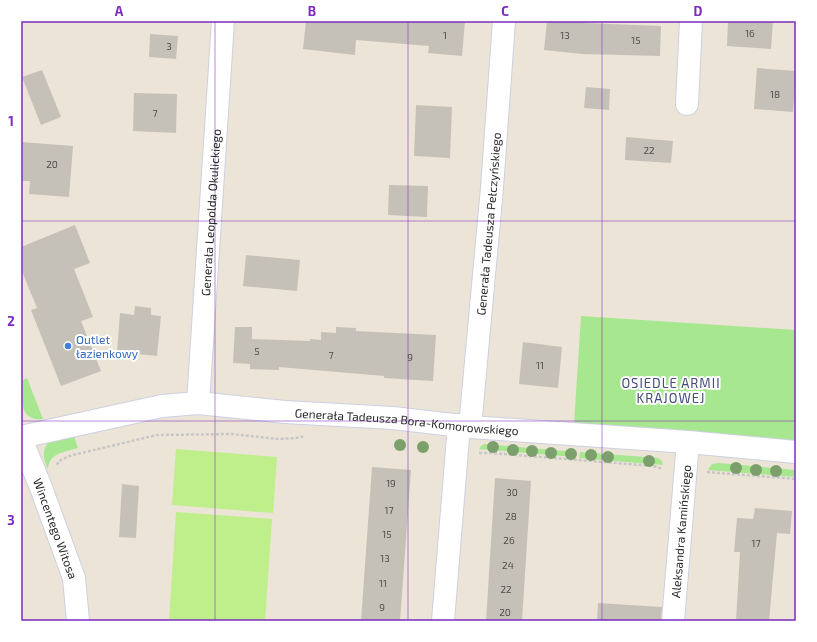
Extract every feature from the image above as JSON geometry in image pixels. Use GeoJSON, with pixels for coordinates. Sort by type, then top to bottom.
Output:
{"type":"FeatureCollection","features":[{"type":"Feature","properties":{"kind":"street","name":"Generała Leopolda Okulickiego"},"geometry":{"type":"LineString","coordinates":[[198,403],[223,21]]}},
{"type":"Feature","properties":{"kind":"street","name":"Generała Tadeusza Pełczyńskiego"},"geometry":{"type":"LineString","coordinates":[[443,621],[456,454],[464,426],[492,188],[504,21]]}},
{"type":"Feature","properties":{"kind":"street"},"geometry":{"type":"LineString","coordinates":[[687,104],[691,21]]}},
{"type":"Feature","properties":{"kind":"street","name":"Generała Tadeusza Bora-Komorowskiego"},"geometry":{"type":"LineString","coordinates":[[21,438],[162,406],[198,403],[285,412],[393,418],[464,426],[688,442],[796,452]]}},
{"type":"Feature","properties":{"kind":"street","name":"Wincentego Witosa"},"geometry":{"type":"LineString","coordinates":[[21,438],[74,578],[78,621]]}},
{"type":"Feature","properties":{"kind":"street","name":"Aleksandra Kamińskiego"},"geometry":{"type":"LineString","coordinates":[[673,621],[688,442]]}},
{"type":"Feature","properties":{"kind":"path"},"geometry":{"type":"LineString","coordinates":[[56,467],[59,461],[69,456],[157,435],[232,434],[278,439],[296,438],[310,435]]}},
{"type":"Feature","properties":{"kind":"path"},"geometry":{"type":"LineString","coordinates":[[456,454],[491,452],[653,466],[685,475],[710,472],[796,479]]}},
{"type":"Feature","properties":{"kind":"green space"},"geometry":{"type":"Polygon","coordinates":[[[581,316],[796,330],[796,442],[574,424],[581,316]]]}},
{"type":"Feature","properties":{"kind":"green space"},"geometry":{"type":"Polygon","coordinates":[[[27,378],[43,419],[29,417],[25,413],[21,394],[21,381],[27,378]]]}},
{"type":"Feature","properties":{"kind":"green space"},"geometry":{"type":"Polygon","coordinates":[[[73,433],[78,448],[54,456],[48,469],[45,462],[44,453],[48,443],[54,439],[73,433]]]}},
{"type":"Feature","properties":{"kind":"green space"},"geometry":{"type":"Polygon","coordinates":[[[485,444],[576,452],[576,457],[479,449],[485,444]]]}},
{"type":"Feature","properties":{"kind":"green space"},"geometry":{"type":"Polygon","coordinates":[[[176,449],[277,457],[273,513],[172,505],[176,449]]]}},
{"type":"Feature","properties":{"kind":"green space"},"geometry":{"type":"Polygon","coordinates":[[[580,452],[658,458],[662,461],[663,465],[579,458],[580,452]]]}},
{"type":"Feature","properties":{"kind":"green space"},"geometry":{"type":"Polygon","coordinates":[[[719,463],[796,470],[796,477],[708,470],[712,464],[719,463]]]}},
{"type":"Feature","properties":{"kind":"green space"},"geometry":{"type":"Polygon","coordinates":[[[176,512],[272,519],[265,621],[169,621],[176,512]]]}},
{"type":"Feature","properties":{"kind":"building"},"geometry":{"type":"Polygon","coordinates":[[[306,21],[465,21],[462,56],[428,53],[429,46],[356,40],[355,55],[303,49],[306,21]]]}},
{"type":"Feature","properties":{"kind":"building"},"geometry":{"type":"Polygon","coordinates":[[[547,21],[585,21],[585,23],[661,26],[660,56],[582,54],[544,50],[547,21]]]}},
{"type":"Feature","properties":{"kind":"building"},"geometry":{"type":"Polygon","coordinates":[[[728,21],[773,21],[771,49],[727,46],[728,21]]]}},
{"type":"Feature","properties":{"kind":"building"},"geometry":{"type":"Polygon","coordinates":[[[150,34],[178,36],[176,59],[149,57],[150,34]]]}},
{"type":"Feature","properties":{"kind":"building"},"geometry":{"type":"Polygon","coordinates":[[[757,68],[796,71],[793,112],[754,109],[757,68]]]}},
{"type":"Feature","properties":{"kind":"building"},"geometry":{"type":"Polygon","coordinates":[[[42,70],[61,117],[41,125],[22,77],[42,70]]]}},
{"type":"Feature","properties":{"kind":"building"},"geometry":{"type":"Polygon","coordinates":[[[586,87],[610,89],[609,110],[584,108],[586,87]]]}},
{"type":"Feature","properties":{"kind":"building"},"geometry":{"type":"Polygon","coordinates":[[[134,93],[177,94],[176,133],[133,131],[134,93]]]}},
{"type":"Feature","properties":{"kind":"building"},"geometry":{"type":"Polygon","coordinates":[[[416,105],[452,107],[450,158],[414,156],[416,105]]]}},
{"type":"Feature","properties":{"kind":"building"},"geometry":{"type":"Polygon","coordinates":[[[626,137],[673,141],[671,163],[625,160],[626,137]]]}},
{"type":"Feature","properties":{"kind":"building"},"geometry":{"type":"Polygon","coordinates":[[[21,142],[73,146],[69,197],[29,194],[30,181],[21,181],[21,142]]]}},
{"type":"Feature","properties":{"kind":"building"},"geometry":{"type":"Polygon","coordinates":[[[389,185],[428,186],[427,217],[388,215],[389,185]]]}},
{"type":"Feature","properties":{"kind":"building"},"geometry":{"type":"Polygon","coordinates":[[[75,225],[90,263],[74,269],[93,317],[81,321],[101,371],[61,386],[31,310],[37,308],[21,269],[21,247],[75,225]]]}},
{"type":"Feature","properties":{"kind":"building"},"geometry":{"type":"Polygon","coordinates":[[[246,255],[300,260],[297,291],[243,286],[246,255]]]}},
{"type":"Feature","properties":{"kind":"building"},"geometry":{"type":"Polygon","coordinates":[[[135,306],[151,308],[151,315],[161,316],[157,356],[117,352],[120,313],[134,315],[135,306]]]}},
{"type":"Feature","properties":{"kind":"building"},"geometry":{"type":"Polygon","coordinates":[[[235,327],[252,327],[252,339],[321,340],[321,332],[336,333],[336,327],[356,328],[356,331],[436,335],[433,381],[384,378],[384,376],[279,367],[279,370],[250,369],[250,364],[233,363],[235,327]]]}},
{"type":"Feature","properties":{"kind":"building"},"geometry":{"type":"Polygon","coordinates":[[[523,342],[562,347],[558,388],[519,384],[523,342]]]}},
{"type":"Feature","properties":{"kind":"building"},"geometry":{"type":"Polygon","coordinates":[[[372,467],[411,470],[400,621],[361,621],[372,467]]]}},
{"type":"Feature","properties":{"kind":"building"},"geometry":{"type":"Polygon","coordinates":[[[495,478],[531,481],[522,621],[486,621],[495,478]]]}},
{"type":"Feature","properties":{"kind":"building"},"geometry":{"type":"Polygon","coordinates":[[[122,484],[139,486],[136,538],[119,537],[122,484]]]}},
{"type":"Feature","properties":{"kind":"building"},"geometry":{"type":"Polygon","coordinates":[[[755,508],[792,511],[790,534],[777,533],[769,621],[736,621],[740,552],[734,552],[737,518],[753,519],[755,508]]]}},
{"type":"Feature","properties":{"kind":"building"},"geometry":{"type":"Polygon","coordinates":[[[598,603],[662,607],[661,621],[597,621],[598,603]]]}},
{"type":"Feature","properties":{"kind":"place","name":"Outlet łazienkowy"},"geometry":{"type":"Point","coordinates":[68,346]}},
{"type":"Feature","properties":{"kind":"district","name":"OSIEDLE ARMII KRAJOWEJ"},"geometry":{"type":"Point","coordinates":[671,390]}}]}
